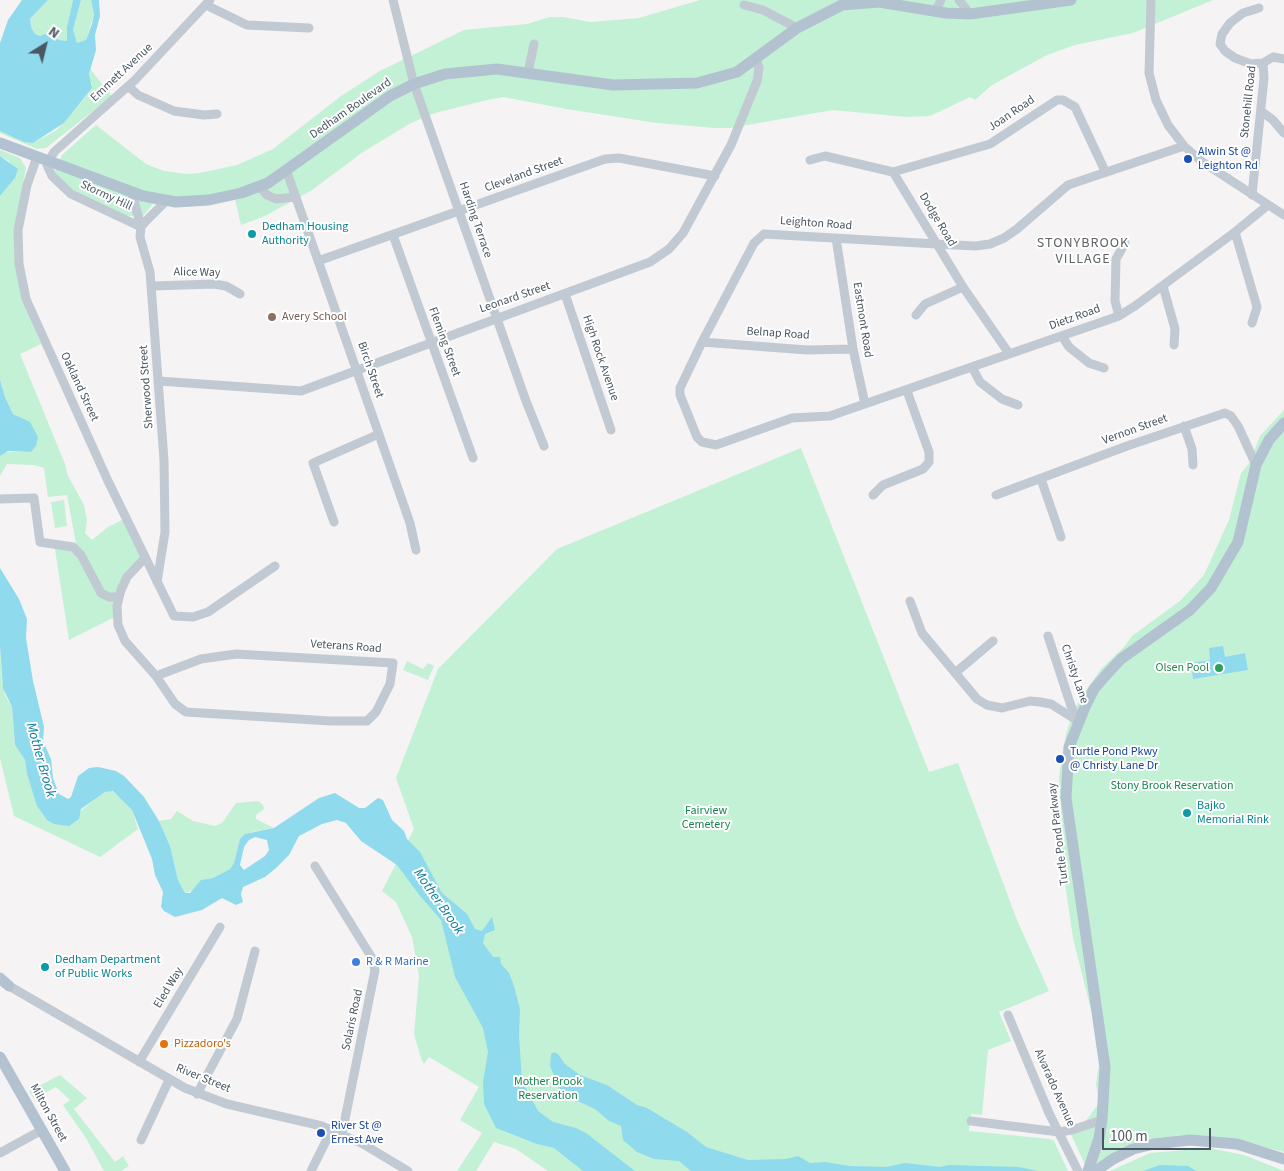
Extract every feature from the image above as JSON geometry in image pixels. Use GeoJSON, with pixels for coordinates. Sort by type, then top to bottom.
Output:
{"type":"FeatureCollection","features":[{"type":"Feature","properties":{"kind":"main road"},"geometry":{"type":"LineString","coordinates":[[935,12],[970,14],[1071,0]]}},
{"type":"Feature","properties":{"kind":"main road","name":"Dedham Boulevard"},"geometry":{"type":"LineString","coordinates":[[0,143],[132,193],[166,201],[188,202],[209,200],[260,187],[287,172],[382,101],[414,84],[445,74],[465,70],[497,69],[613,85],[684,84],[728,75],[756,60],[797,28],[842,5],[879,2],[935,12]]}},
{"type":"Feature","properties":{"kind":"main road","name":"Turtle Pond Parkway"},"geometry":{"type":"LineString","coordinates":[[1088,1171],[1102,1120],[1105,1080],[1102,1040],[1066,793],[1069,747],[1078,721],[1094,689],[1121,659],[1170,626],[1190,610],[1211,588],[1238,542],[1256,465],[1270,440],[1284,423]]}},
{"type":"Feature","properties":{"kind":"main road","name":"Milton Street"},"geometry":{"type":"LineString","coordinates":[[0,1052],[7,1069]]}},
{"type":"Feature","properties":{"kind":"main road","name":"Milton Street"},"geometry":{"type":"LineString","coordinates":[[0,1057],[65,1171]]}},
{"type":"Feature","properties":{"kind":"main road","name":"Turtle Pond Parkway"},"geometry":{"type":"LineString","coordinates":[[1098,1138],[1099,1168]]}},
{"type":"Feature","properties":{"kind":"main road"},"geometry":{"type":"LineString","coordinates":[[1099,1168],[1123,1154],[1143,1146],[1190,1140],[1237,1144],[1284,1159]]}},
{"type":"Feature","properties":{"kind":"street","name":"Harding Terrace"},"geometry":{"type":"LineString","coordinates":[[394,0],[414,84],[544,446]]}},
{"type":"Feature","properties":{"kind":"street"},"geometry":{"type":"LineString","coordinates":[[935,12],[940,0]]}},
{"type":"Feature","properties":{"kind":"street"},"geometry":{"type":"LineString","coordinates":[[959,0],[970,14]]}},
{"type":"Feature","properties":{"kind":"street"},"geometry":{"type":"LineString","coordinates":[[1151,0],[1148,62],[1152,86],[1162,113],[1184,146],[1201,161],[1284,215]]}},
{"type":"Feature","properties":{"kind":"street"},"geometry":{"type":"LineString","coordinates":[[208,2],[247,26],[309,28]]}},
{"type":"Feature","properties":{"kind":"street","name":"Emmett Avenue"},"geometry":{"type":"LineString","coordinates":[[48,162],[56,150],[128,86],[208,2]]}},
{"type":"Feature","properties":{"kind":"street"},"geometry":{"type":"LineString","coordinates":[[744,5],[763,10],[797,28]]}},
{"type":"Feature","properties":{"kind":"street"},"geometry":{"type":"LineString","coordinates":[[1260,8],[1243,13],[1230,23],[1222,34],[1220,44],[1225,51],[1235,58],[1251,64],[1263,63]]}},
{"type":"Feature","properties":{"kind":"street"},"geometry":{"type":"LineString","coordinates":[[528,73],[534,44]]}},
{"type":"Feature","properties":{"kind":"street","name":"Stonehill Road"},"geometry":{"type":"LineString","coordinates":[[1252,195],[1264,78],[1263,63],[1273,57],[1284,59]]}},
{"type":"Feature","properties":{"kind":"street","name":"Leonard Street"},"geometry":{"type":"LineString","coordinates":[[159,382],[249,386],[295,392],[641,267],[660,256],[683,233],[715,176],[738,129],[757,81],[760,68],[756,60]]}},
{"type":"Feature","properties":{"kind":"street"},"geometry":{"type":"LineString","coordinates":[[128,86],[138,95],[174,111],[204,115],[218,114]]}},
{"type":"Feature","properties":{"kind":"street","name":"Joan Road"},"geometry":{"type":"LineString","coordinates":[[893,172],[990,144],[1057,100],[1070,102],[1075,107],[1105,171]]}},
{"type":"Feature","properties":{"kind":"street"},"geometry":{"type":"LineString","coordinates":[[1261,111],[1273,120],[1284,133]]}},
{"type":"Feature","properties":{"kind":"street","name":"Leighton Road"},"geometry":{"type":"LineString","coordinates":[[865,404],[830,416],[792,418],[716,445],[702,442],[697,437],[680,395],[682,381],[759,237],[770,233],[975,246],[1004,238],[1068,185],[1105,171],[1168,153],[1184,146]]}},
{"type":"Feature","properties":{"kind":"street"},"geometry":{"type":"LineString","coordinates":[[810,160],[825,156],[893,172]]}},
{"type":"Feature","properties":{"kind":"street","name":"Oakland Street"},"geometry":{"type":"LineString","coordinates":[[37,157],[27,185],[18,230],[19,264],[26,299],[145,558],[174,616],[193,617],[208,612],[275,566]]}},
{"type":"Feature","properties":{"kind":"street","name":"Cleveland Street"},"geometry":{"type":"LineString","coordinates":[[318,261],[612,158],[715,176]]}},
{"type":"Feature","properties":{"kind":"street","name":"Stormy Hill"},"geometry":{"type":"LineString","coordinates":[[48,162],[50,174],[71,194],[141,227]]}},
{"type":"Feature","properties":{"kind":"street","name":"Birch Street"},"geometry":{"type":"LineString","coordinates":[[287,172],[410,523],[416,550]]}},
{"type":"Feature","properties":{"kind":"street","name":"Dodge Road"},"geometry":{"type":"LineString","coordinates":[[893,172],[963,287],[1008,352]]}},
{"type":"Feature","properties":{"kind":"street"},"geometry":{"type":"LineString","coordinates":[[260,187],[267,195],[276,199],[296,197]]}},
{"type":"Feature","properties":{"kind":"street","name":"Sherwood Street"},"geometry":{"type":"LineString","coordinates":[[132,193],[141,227],[140,237],[149,264],[159,382],[165,516],[163,548],[157,582]]}},
{"type":"Feature","properties":{"kind":"street"},"geometry":{"type":"LineString","coordinates":[[141,227],[166,201]]}},
{"type":"Feature","properties":{"kind":"street","name":"Dietz Road"},"geometry":{"type":"LineString","coordinates":[[865,404],[907,391],[1008,352],[1062,336],[1118,316],[1163,286],[1236,232],[1268,205]]}},
{"type":"Feature","properties":{"kind":"street"},"geometry":{"type":"LineString","coordinates":[[1236,232],[1257,307],[1252,323]]}},
{"type":"Feature","properties":{"kind":"street","name":"Fleming Street"},"geometry":{"type":"LineString","coordinates":[[393,235],[473,458]]}},
{"type":"Feature","properties":{"kind":"street","name":"Eastmont Road"},"geometry":{"type":"LineString","coordinates":[[836,238],[853,349],[865,404]]}},
{"type":"Feature","properties":{"kind":"street"},"geometry":{"type":"LineString","coordinates":[[1118,316],[1115,301],[1116,259],[1125,243]]}},
{"type":"Feature","properties":{"kind":"street","name":"Alice Way"},"geometry":{"type":"LineString","coordinates":[[152,286],[214,284],[226,286],[240,294]]}},
{"type":"Feature","properties":{"kind":"street"},"geometry":{"type":"LineString","coordinates":[[1163,286],[1176,329],[1174,345]]}},
{"type":"Feature","properties":{"kind":"street"},"geometry":{"type":"LineString","coordinates":[[916,315],[925,304],[963,287]]}},
{"type":"Feature","properties":{"kind":"street","name":"High Rock Avenue"},"geometry":{"type":"LineString","coordinates":[[565,294],[611,430]]}},
{"type":"Feature","properties":{"kind":"street"},"geometry":{"type":"LineString","coordinates":[[1062,336],[1069,347],[1089,363],[1104,368]]}},
{"type":"Feature","properties":{"kind":"street","name":"Belnap Road"},"geometry":{"type":"LineString","coordinates":[[702,342],[807,350],[853,349]]}},
{"type":"Feature","properties":{"kind":"street"},"geometry":{"type":"LineString","coordinates":[[972,366],[980,382],[1002,399],[1018,405]]}},
{"type":"Feature","properties":{"kind":"street"},"geometry":{"type":"LineString","coordinates":[[873,495],[883,485],[923,469],[929,462],[929,452],[907,391]]}},
{"type":"Feature","properties":{"kind":"street","name":"Vernon Street"},"geometry":{"type":"LineString","coordinates":[[996,495],[1184,426],[1225,413],[1231,416],[1256,465]]}},
{"type":"Feature","properties":{"kind":"street"},"geometry":{"type":"LineString","coordinates":[[1184,426],[1192,449],[1194,465]]}},
{"type":"Feature","properties":{"kind":"street"},"geometry":{"type":"LineString","coordinates":[[334,522],[313,462],[379,434]]}},
{"type":"Feature","properties":{"kind":"street"},"geometry":{"type":"LineString","coordinates":[[1040,479],[1061,538]]}},
{"type":"Feature","properties":{"kind":"street"},"geometry":{"type":"LineString","coordinates":[[0,499],[34,498],[40,542],[72,546],[81,555],[101,593],[109,597],[118,597]]}},
{"type":"Feature","properties":{"kind":"street","name":"Veterans Road"},"geometry":{"type":"LineString","coordinates":[[145,558],[127,577],[118,597],[117,616],[121,632],[132,649],[156,676],[175,704],[186,712],[193,714],[368,721],[376,712],[390,684],[394,663],[226,654],[189,662],[156,676]]}},
{"type":"Feature","properties":{"kind":"street"},"geometry":{"type":"LineString","coordinates":[[910,601],[922,633],[977,699],[987,705],[1002,708],[1030,701],[1051,704],[1078,721]]}},
{"type":"Feature","properties":{"kind":"street","name":"Christy Lane"},"geometry":{"type":"LineString","coordinates":[[1048,636],[1071,706],[1078,721]]}},
{"type":"Feature","properties":{"kind":"street"},"geometry":{"type":"LineString","coordinates":[[955,673],[993,641]]}},
{"type":"Feature","properties":{"kind":"street","name":"Solaris Road"},"geometry":{"type":"LineString","coordinates":[[315,866],[372,958],[375,970],[342,1134]]}},
{"type":"Feature","properties":{"kind":"street","name":"Eled Way"},"geometry":{"type":"LineString","coordinates":[[139,1062],[220,927]]}},
{"type":"Feature","properties":{"kind":"street"},"geometry":{"type":"LineString","coordinates":[[197,1094],[237,1019],[255,951]]}},
{"type":"Feature","properties":{"kind":"street","name":"River Street"},"geometry":{"type":"LineString","coordinates":[[2,982],[168,1080],[197,1094],[227,1104],[303,1120],[332,1129],[408,1171]]}},
{"type":"Feature","properties":{"kind":"street","name":"Alvarado Avenue"},"geometry":{"type":"LineString","coordinates":[[1008,1015],[1078,1171]]}},
{"type":"Feature","properties":{"kind":"street"},"geometry":{"type":"LineString","coordinates":[[141,1140],[168,1080]]}},
{"type":"Feature","properties":{"kind":"street"},"geometry":{"type":"LineString","coordinates":[[971,1121],[1059,1132],[1072,1130],[1102,1120]]}},
{"type":"Feature","properties":{"kind":"street"},"geometry":{"type":"LineString","coordinates":[[311,1171],[332,1129]]}},
{"type":"Feature","properties":{"kind":"street"},"geometry":{"type":"LineString","coordinates":[[0,1153],[42,1130]]}},
{"type":"Feature","properties":{"kind":"green space"},"geometry":{"type":"Polygon","coordinates":[[[48,0],[73,0],[67,27],[68,41],[59,40],[48,32],[40,36],[35,34],[31,27],[30,19],[48,0]]]}},
{"type":"Feature","properties":{"kind":"green space"},"geometry":{"type":"Polygon","coordinates":[[[81,0],[91,0],[94,14],[86,40],[81,44],[77,43],[74,38],[73,30],[81,0]]]}},
{"type":"Feature","properties":{"kind":"green space"},"geometry":{"type":"Polygon","coordinates":[[[700,0],[1213,0],[1133,33],[1075,45],[1047,55],[992,85],[975,100],[970,97],[930,116],[906,117],[833,110],[730,128],[715,128],[657,123],[504,97],[487,100],[435,113],[411,123],[363,152],[312,190],[265,216],[241,225],[235,199],[185,207],[153,204],[143,216],[128,216],[78,194],[54,174],[62,155],[96,125],[146,164],[164,171],[187,174],[200,173],[237,165],[273,149],[341,96],[380,71],[464,30],[527,24],[550,17],[563,17],[590,22],[639,18],[700,0]]]}},
{"type":"Feature","properties":{"kind":"green space"},"geometry":{"type":"Polygon","coordinates":[[[90,69],[112,96],[46,148],[37,149],[0,133],[2,131],[18,139],[33,143],[55,131],[64,123],[89,92],[92,84],[89,79],[90,69]]]}},
{"type":"Feature","properties":{"kind":"green space"},"geometry":{"type":"Polygon","coordinates":[[[0,150],[20,158],[26,168],[14,229],[15,264],[22,300],[41,344],[20,354],[65,464],[68,476],[84,505],[87,520],[85,533],[92,540],[108,527],[126,518],[145,558],[131,571],[117,616],[69,640],[54,543],[77,549],[67,495],[48,497],[44,468],[34,465],[7,464],[0,476],[0,456],[4,452],[30,452],[18,416],[13,414],[0,380],[0,196],[15,178],[9,161],[0,156],[0,150]]]}},
{"type":"Feature","properties":{"kind":"green space","name":"Stony Brook Reservation"},"geometry":{"type":"Polygon","coordinates":[[[1284,410],[1284,1152],[1237,1140],[1183,1135],[1152,1140],[1088,1171],[1068,1128],[1085,1122],[1099,1103],[1096,1084],[1099,1065],[1092,1014],[1073,938],[1060,849],[1062,827],[1059,776],[1066,734],[1073,712],[1101,669],[1124,647],[1132,636],[1180,601],[1204,575],[1229,520],[1241,473],[1250,462],[1260,436],[1284,410]]]}},
{"type":"Feature","properties":{"kind":"green space","name":"Fairview Cemetery"},"geometry":{"type":"Polygon","coordinates":[[[801,448],[929,772],[958,763],[1017,920],[1049,991],[999,1012],[1011,1041],[988,1050],[982,1115],[971,1114],[969,1131],[1054,1141],[1068,1171],[548,1171],[516,1149],[494,1142],[476,1171],[457,1171],[482,1133],[460,1120],[479,1087],[429,1057],[424,1064],[422,1061],[414,1034],[419,976],[412,937],[396,902],[382,891],[414,829],[396,778],[438,669],[557,549],[801,448]]]}},
{"type":"Feature","properties":{"kind":"green space"},"geometry":{"type":"Polygon","coordinates":[[[64,500],[67,526],[55,528],[51,502],[64,500]]]}},
{"type":"Feature","properties":{"kind":"green space"},"geometry":{"type":"Polygon","coordinates":[[[0,648],[2,680],[5,695],[12,707],[15,745],[25,760],[27,774],[35,797],[80,812],[97,797],[110,790],[119,796],[132,810],[138,829],[100,857],[14,816],[0,758],[0,648]]]}},
{"type":"Feature","properties":{"kind":"green space"},"geometry":{"type":"Polygon","coordinates":[[[407,661],[423,669],[428,663],[434,666],[428,680],[403,670],[407,661]]]}},
{"type":"Feature","properties":{"kind":"green space"},"geometry":{"type":"Polygon","coordinates":[[[258,801],[263,805],[264,809],[256,815],[256,819],[274,828],[252,832],[240,840],[234,863],[230,869],[213,878],[202,880],[194,890],[185,893],[178,880],[170,846],[159,821],[171,819],[177,811],[193,821],[215,826],[222,823],[236,803],[258,801]]]}},
{"type":"Feature","properties":{"kind":"green space"},"geometry":{"type":"Polygon","coordinates":[[[60,1075],[87,1098],[74,1109],[115,1162],[123,1156],[129,1166],[121,1171],[104,1171],[86,1138],[63,1105],[70,1100],[56,1087],[34,1099],[29,1091],[60,1075]]]}},
{"type":"Feature","properties":{"kind":"green space"},"geometry":{"type":"Polygon","coordinates":[[[1209,1148],[1244,1155],[1284,1171],[1110,1171],[1150,1153],[1209,1148]]]}},
{"type":"Feature","properties":{"kind":"water"},"geometry":{"type":"Polygon","coordinates":[[[22,0],[48,0],[30,19],[31,27],[35,34],[40,36],[49,32],[59,40],[67,41],[67,27],[73,0],[81,0],[73,30],[77,43],[86,40],[92,24],[94,14],[91,0],[99,0],[100,16],[95,35],[96,50],[89,74],[92,88],[64,123],[33,143],[24,142],[0,131],[0,43],[8,20],[22,0]]]}},
{"type":"Feature","properties":{"kind":"water"},"geometry":{"type":"Polygon","coordinates":[[[0,156],[18,169],[15,178],[0,196],[0,156]]]}},
{"type":"Feature","properties":{"kind":"water"},"geometry":{"type":"Polygon","coordinates":[[[0,380],[13,414],[30,422],[38,437],[36,446],[31,452],[8,451],[0,456],[0,380]]]}},
{"type":"Feature","properties":{"kind":"water","name":"Mother Brook"},"geometry":{"type":"Polygon","coordinates":[[[0,568],[19,599],[27,619],[26,638],[33,681],[44,727],[43,741],[51,759],[53,778],[59,794],[68,799],[71,797],[78,776],[89,768],[98,767],[116,771],[124,776],[144,797],[159,821],[170,846],[178,880],[185,893],[190,893],[201,880],[213,878],[230,869],[234,863],[240,839],[245,834],[274,828],[319,798],[335,793],[359,808],[365,808],[378,798],[383,800],[392,820],[404,831],[407,839],[420,852],[442,893],[467,914],[475,929],[482,931],[492,917],[495,930],[485,934],[483,943],[493,957],[500,957],[501,964],[509,973],[514,986],[520,1009],[519,1035],[522,1081],[538,1111],[553,1122],[576,1128],[586,1133],[635,1171],[583,1171],[554,1148],[537,1144],[496,1128],[484,1104],[483,1082],[488,1052],[483,1028],[455,977],[441,920],[397,865],[361,841],[346,823],[337,820],[322,824],[299,836],[289,855],[276,868],[265,877],[243,887],[241,894],[243,902],[236,905],[222,898],[202,910],[175,917],[164,911],[161,907],[163,892],[132,810],[113,791],[105,792],[81,809],[79,819],[69,826],[54,824],[47,820],[37,806],[27,774],[25,760],[15,745],[12,707],[3,688],[0,647],[0,568]],[[255,837],[249,840],[244,847],[240,865],[244,870],[265,856],[269,850],[267,840],[255,837]]]}},
{"type":"Feature","properties":{"kind":"water"},"geometry":{"type":"Polygon","coordinates":[[[1223,646],[1225,657],[1245,653],[1248,670],[1193,679],[1191,663],[1210,660],[1209,648],[1223,646]]]}},
{"type":"Feature","properties":{"kind":"water"},"geometry":{"type":"Polygon","coordinates":[[[554,1052],[558,1054],[565,1064],[580,1075],[607,1085],[637,1105],[647,1108],[687,1132],[706,1147],[748,1160],[786,1159],[798,1156],[810,1163],[825,1162],[850,1166],[886,1167],[905,1163],[940,1167],[949,1165],[1019,1167],[1038,1171],[691,1171],[679,1161],[654,1159],[637,1152],[623,1140],[621,1126],[609,1121],[595,1109],[562,1094],[550,1066],[551,1054],[554,1052]]]}},
{"type":"Feature","properties":{"kind":"water"},"geometry":{"type":"Polygon","coordinates":[[[1160,1165],[1188,1166],[1196,1171],[1143,1171],[1160,1165]]]}},
{"type":"Feature","properties":{"kind":"place","name":"Alwin St @ Leighton Rd"},"geometry":{"type":"Point","coordinates":[1188,159]}},
{"type":"Feature","properties":{"kind":"place","name":"Dedham Housing Authority"},"geometry":{"type":"Point","coordinates":[252,234]}},
{"type":"Feature","properties":{"kind":"place","name":"Avery School"},"geometry":{"type":"Point","coordinates":[272,317]}},
{"type":"Feature","properties":{"kind":"place","name":"Olsen Pool"},"geometry":{"type":"Point","coordinates":[1219,668]}},
{"type":"Feature","properties":{"kind":"place","name":"Turtle Pond Pkwy @ Christy Lane Dr"},"geometry":{"type":"Point","coordinates":[1060,759]}},
{"type":"Feature","properties":{"kind":"place","name":"Bajko Memorial Rink"},"geometry":{"type":"Point","coordinates":[1187,813]}},
{"type":"Feature","properties":{"kind":"place","name":"R & R Marine"},"geometry":{"type":"Point","coordinates":[356,962]}},
{"type":"Feature","properties":{"kind":"place","name":"Dedham Department of Public Works"},"geometry":{"type":"Point","coordinates":[45,967]}},
{"type":"Feature","properties":{"kind":"place","name":"Pizzadoro's"},"geometry":{"type":"Point","coordinates":[164,1044]}},
{"type":"Feature","properties":{"kind":"place","name":"River St @ Ernest Ave"},"geometry":{"type":"Point","coordinates":[321,1133]}},
{"type":"Feature","properties":{"kind":"district","name":"STONYBROOK VILLAGE"},"geometry":{"type":"Point","coordinates":[1083,252]}},
{"type":"Feature","properties":{"kind":"park label","name":"Mother Brook Reservation"},"geometry":{"type":"Point","coordinates":[548,1089]}}]}
